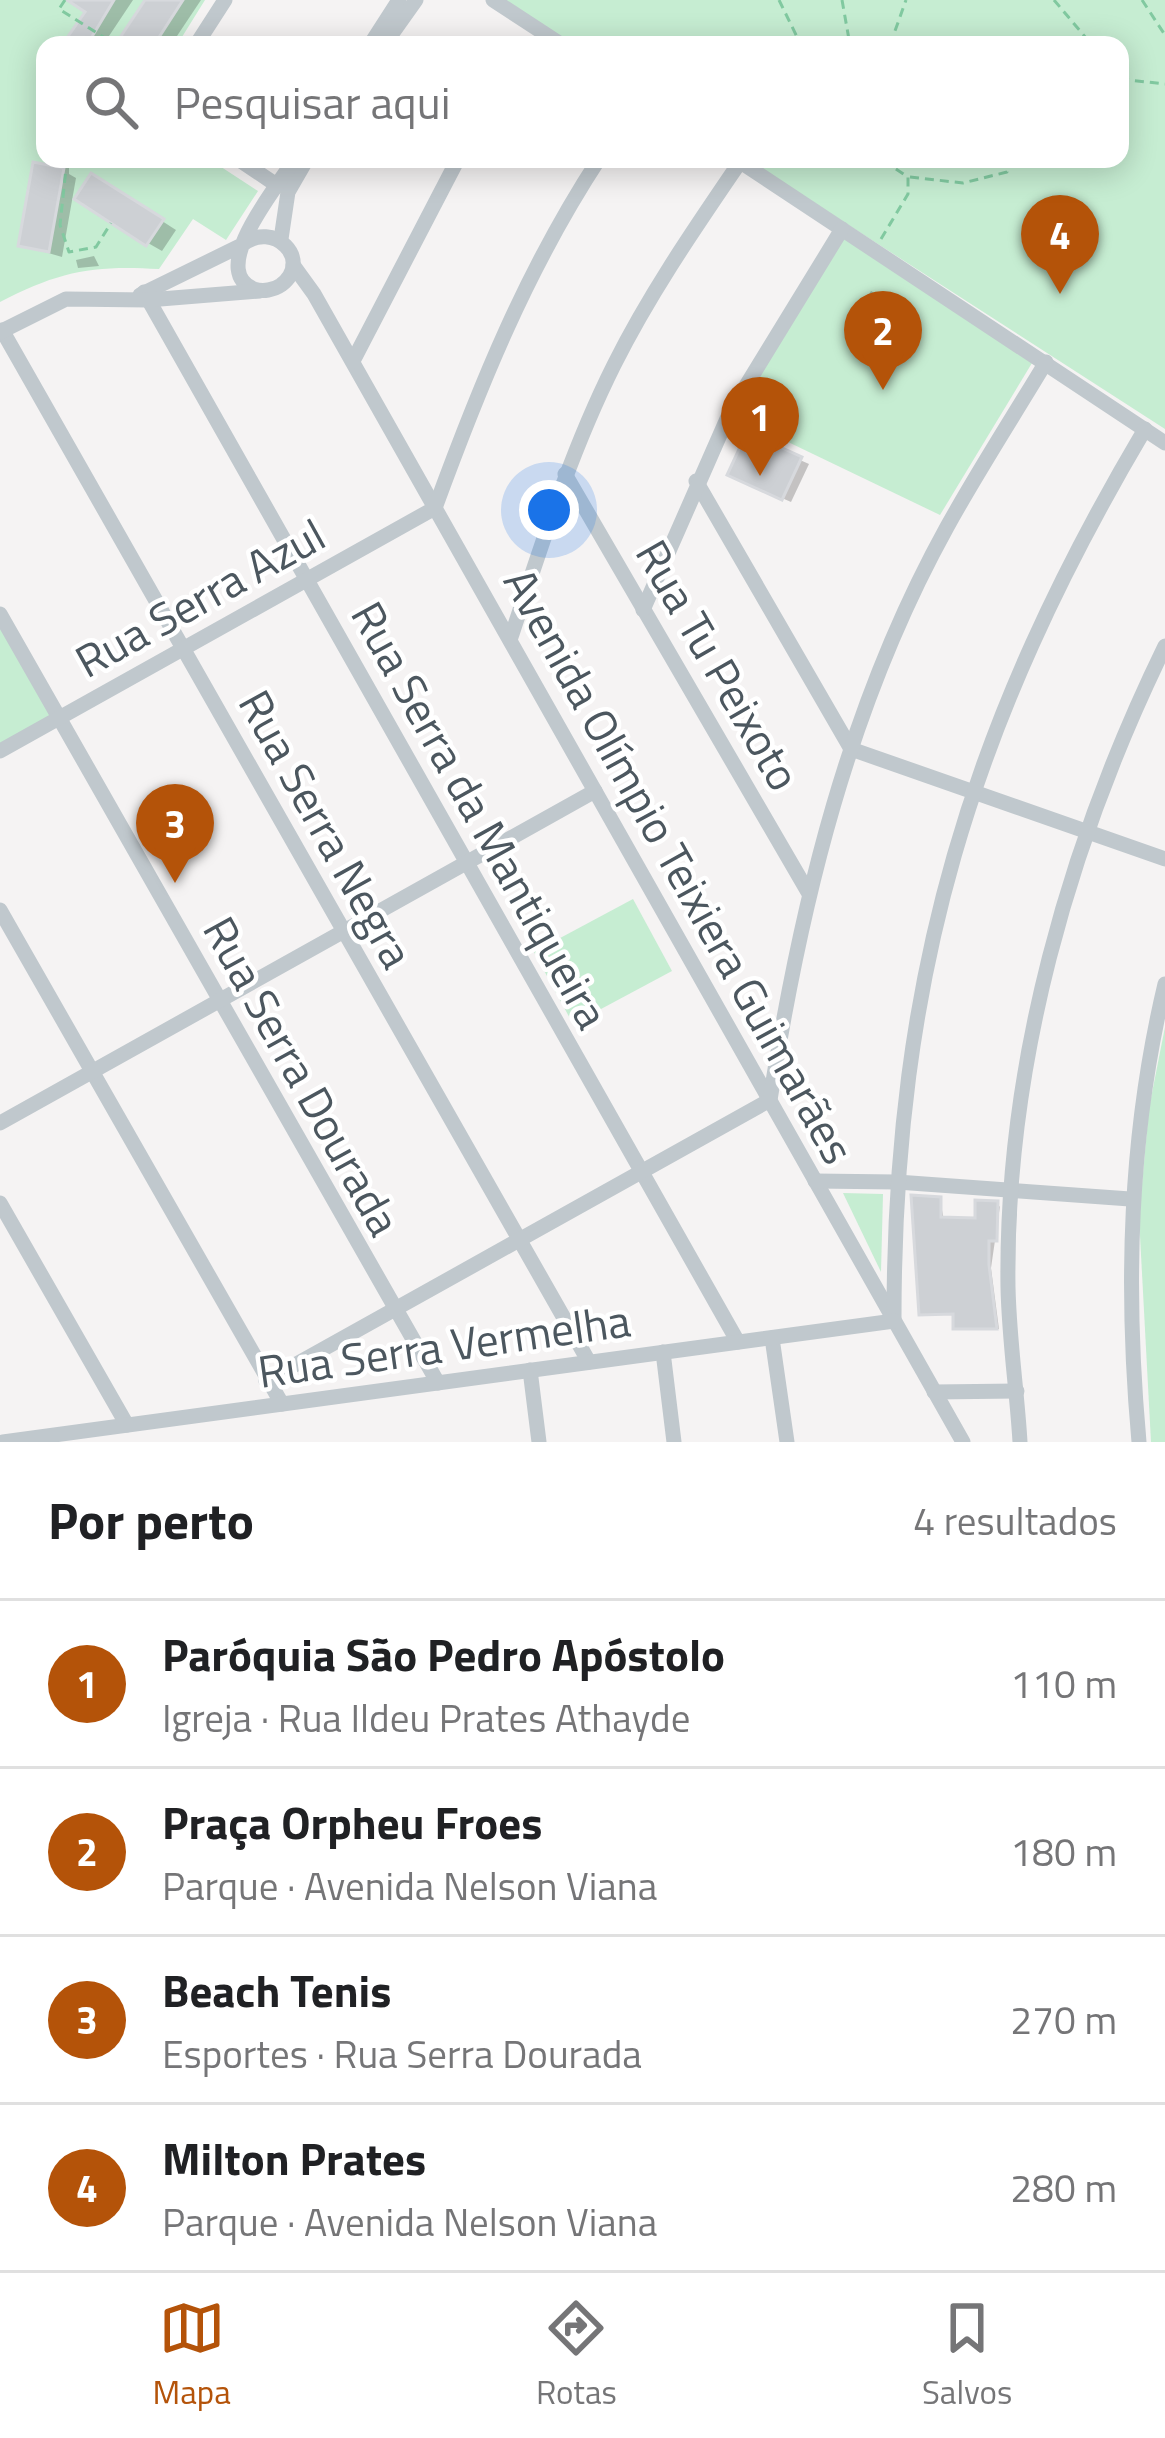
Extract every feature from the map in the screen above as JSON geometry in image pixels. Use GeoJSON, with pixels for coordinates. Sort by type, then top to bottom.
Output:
{"type":"FeatureCollection","features":[{"type":"Feature","properties":{"kind":"street"},"geometry":{"type":"LineString","coordinates":[[202,36],[225,0]]}},
{"type":"Feature","properties":{"kind":"street"},"geometry":{"type":"LineString","coordinates":[[376,36],[399,0]]}},
{"type":"Feature","properties":{"kind":"street"},"geometry":{"type":"LineString","coordinates":[[390,36],[416,0]]}},
{"type":"Feature","properties":{"kind":"street"},"geometry":{"type":"LineString","coordinates":[[493,0],[534,36]]}},
{"type":"Feature","properties":{"kind":"street"},"geometry":{"type":"LineString","coordinates":[[251,168],[278,186]]}},
{"type":"Feature","properties":{"kind":"street"},"geometry":{"type":"LineString","coordinates":[[290,168],[242,245],[237,270],[247,284],[264,290],[286,281],[293,266],[281,239],[288,192],[302,168]]}},
{"type":"Feature","properties":{"kind":"street"},"geometry":{"type":"LineString","coordinates":[[353,362],[453,168]]}},
{"type":"Feature","properties":{"kind":"street"},"geometry":{"type":"LineString","coordinates":[[435,508],[488,363],[556,225],[593,168]]}},
{"type":"Feature","properties":{"kind":"street"},"geometry":{"type":"LineString","coordinates":[[510,640],[565,474],[614,365],[672,260],[733,168]]}},
{"type":"Feature","properties":{"kind":"street"},"geometry":{"type":"LineString","coordinates":[[750,168],[1165,442]]}},
{"type":"Feature","properties":{"kind":"street"},"geometry":{"type":"LineString","coordinates":[[644,610],[697,481],[774,335],[842,229]]}},
{"type":"Feature","properties":{"kind":"street"},"geometry":{"type":"LineString","coordinates":[[148,295],[265,234],[281,239]]}},
{"type":"Feature","properties":{"kind":"street","name":"Avenida Olímpio Teixiera Guimarães"},"geometry":{"type":"LineString","coordinates":[[293,266],[353,362],[962,1442]]}},
{"type":"Feature","properties":{"kind":"street"},"geometry":{"type":"LineString","coordinates":[[1,331],[66,299],[264,290],[314,294]]}},
{"type":"Feature","properties":{"kind":"street","name":"Rua Serra da Mantiqueira"},"geometry":{"type":"LineString","coordinates":[[148,295],[738,1342]]}},
{"type":"Feature","properties":{"kind":"street","name":"Rua Serra Negra"},"geometry":{"type":"LineString","coordinates":[[1,331],[589,1363]]}},
{"type":"Feature","properties":{"kind":"street"},"geometry":{"type":"LineString","coordinates":[[266,1381],[770,1100],[808,892],[850,749],[946,528],[1046,362]]}},
{"type":"Feature","properties":{"kind":"street"},"geometry":{"type":"LineString","coordinates":[[894,1321],[897,1181],[910,1049],[931,941],[971,791],[1018,666],[1076,544],[1145,429]]}},
{"type":"Feature","properties":{"kind":"street","name":"Rua Tu Peixoto"},"geometry":{"type":"LineString","coordinates":[[565,474],[808,892]]}},
{"type":"Feature","properties":{"kind":"street"},"geometry":{"type":"LineString","coordinates":[[697,481],[850,749],[1165,859]]}},
{"type":"Feature","properties":{"kind":"street","name":"Rua Serra Azul"},"geometry":{"type":"LineString","coordinates":[[0,751],[435,508]]}},
{"type":"Feature","properties":{"kind":"street","name":"Rua Serra Dourada"},"geometry":{"type":"LineString","coordinates":[[0,614],[438,1383]]}},
{"type":"Feature","properties":{"kind":"street"},"geometry":{"type":"LineString","coordinates":[[1021,1442],[1008,1289],[1012,1190],[1027,1069],[1052,949],[1086,831],[1165,646]]}},
{"type":"Feature","properties":{"kind":"street"},"geometry":{"type":"LineString","coordinates":[[0,1123],[595,791]]}},
{"type":"Feature","properties":{"kind":"street"},"geometry":{"type":"LineString","coordinates":[[0,910],[282,1404]]}},
{"type":"Feature","properties":{"kind":"street"},"geometry":{"type":"LineString","coordinates":[[1138,1442],[1130,1199],[1139,1115],[1165,984]]}},
{"type":"Feature","properties":{"kind":"street"},"geometry":{"type":"LineString","coordinates":[[815,1181],[897,1181],[1130,1199]]}},
{"type":"Feature","properties":{"kind":"street"},"geometry":{"type":"LineString","coordinates":[[0,1203],[127,1425]]}},
{"type":"Feature","properties":{"kind":"street","name":"Rua Serra Vermelha"},"geometry":{"type":"LineString","coordinates":[[4,1442],[894,1321]]}},
{"type":"Feature","properties":{"kind":"street"},"geometry":{"type":"LineString","coordinates":[[772,1338],[787,1442]]}},
{"type":"Feature","properties":{"kind":"street"},"geometry":{"type":"LineString","coordinates":[[663,1352],[674,1442]]}},
{"type":"Feature","properties":{"kind":"street"},"geometry":{"type":"LineString","coordinates":[[530,1370],[539,1442]]}},
{"type":"Feature","properties":{"kind":"street"},"geometry":{"type":"LineString","coordinates":[[934,1391],[1018,1391]]}},
{"type":"Feature","properties":{"kind":"path"},"geometry":{"type":"LineString","coordinates":[[65,0],[59,9],[102,36]]}},
{"type":"Feature","properties":{"kind":"path"},"geometry":{"type":"LineString","coordinates":[[779,0],[796,36]]}},
{"type":"Feature","properties":{"kind":"path"},"geometry":{"type":"LineString","coordinates":[[785,13],[789,0]]}},
{"type":"Feature","properties":{"kind":"path"},"geometry":{"type":"LineString","coordinates":[[842,0],[848,36]]}},
{"type":"Feature","properties":{"kind":"path"},"geometry":{"type":"LineString","coordinates":[[893,36],[906,0]]}},
{"type":"Feature","properties":{"kind":"path"},"geometry":{"type":"LineString","coordinates":[[1054,0],[1084,36]]}},
{"type":"Feature","properties":{"kind":"path"},"geometry":{"type":"LineString","coordinates":[[1142,0],[1165,35]]}},
{"type":"Feature","properties":{"kind":"path"},"geometry":{"type":"LineString","coordinates":[[1129,80],[1165,84]]}},
{"type":"Feature","properties":{"kind":"path"},"geometry":{"type":"LineString","coordinates":[[66,168],[60,225],[69,251],[96,247],[112,223]]}},
{"type":"Feature","properties":{"kind":"path"},"geometry":{"type":"LineString","coordinates":[[894,168],[908,177],[963,183],[1007,172],[1006,168]]}},
{"type":"Feature","properties":{"kind":"path"},"geometry":{"type":"LineString","coordinates":[[874,250],[908,194],[908,177]]}},
{"type":"Feature","properties":{"kind":"green space"},"geometry":{"type":"Polygon","coordinates":[[[0,0],[205,0],[183,36],[36,36],[36,168],[223,168],[258,191],[226,240],[193,219],[159,269],[77,272],[0,302],[0,0]]]}},
{"type":"Feature","properties":{"kind":"green space"},"geometry":{"type":"Polygon","coordinates":[[[500,0],[1165,0],[1165,429],[760,168],[1129,168],[1129,36],[556,36],[500,0]]]}},
{"type":"Feature","properties":{"kind":"green space"},"geometry":{"type":"Polygon","coordinates":[[[842,235],[1032,363],[940,515],[736,417],[842,235]]]}},
{"type":"Feature","properties":{"kind":"green space"},"geometry":{"type":"Polygon","coordinates":[[[0,614],[59,718],[0,751],[0,614]]]}},
{"type":"Feature","properties":{"kind":"green space"},"geometry":{"type":"Polygon","coordinates":[[[633,899],[672,971],[573,1024],[534,952],[633,899]]]}},
{"type":"Feature","properties":{"kind":"green space"},"geometry":{"type":"Polygon","coordinates":[[[1165,1027],[1165,1442],[1151,1442],[1139,1217],[1149,1108],[1165,1027]]]}},
{"type":"Feature","properties":{"kind":"green space"},"geometry":{"type":"Polygon","coordinates":[[[843,1193],[883,1194],[881,1272],[843,1193]]]}},
{"type":"Feature","properties":{"kind":"building"},"geometry":{"type":"Polygon","coordinates":[[[67,0],[114,0],[92,36],[68,36],[85,12],[67,0]]]}},
{"type":"Feature","properties":{"kind":"building"},"geometry":{"type":"Polygon","coordinates":[[[145,0],[183,0],[160,36],[121,36],[145,0]]]}},
{"type":"Feature","properties":{"kind":"building"},"geometry":{"type":"Polygon","coordinates":[[[33,162],[36,168],[64,168],[49,252],[18,246],[33,162]]]}},
{"type":"Feature","properties":{"kind":"building"},"geometry":{"type":"Polygon","coordinates":[[[91,173],[164,219],[146,246],[74,199],[91,173]]]}},
{"type":"Feature","properties":{"kind":"building"},"geometry":{"type":"Polygon","coordinates":[[[747,432],[802,457],[782,500],[727,475],[747,432]]]}},
{"type":"Feature","properties":{"kind":"building"},"geometry":{"type":"Polygon","coordinates":[[[911,1195],[941,1197],[941,1217],[975,1218],[975,1200],[998,1201],[997,1241],[989,1241],[997,1329],[953,1329],[953,1314],[919,1315],[911,1195]]]}},
{"type":"Feature","properties":{"kind":"place","name":"Milton Prates"},"geometry":{"type":"Point","coordinates":[1060,294]}},
{"type":"Feature","properties":{"kind":"place","name":"Praça Orpheu Froes"},"geometry":{"type":"Point","coordinates":[883,390]}},
{"type":"Feature","properties":{"kind":"place","name":"Paróquia São Pedro Apóstolo"},"geometry":{"type":"Point","coordinates":[760,476]}},
{"type":"Feature","properties":{"kind":"place","name":"Beach Tenis"},"geometry":{"type":"Point","coordinates":[175,883]}}]}
